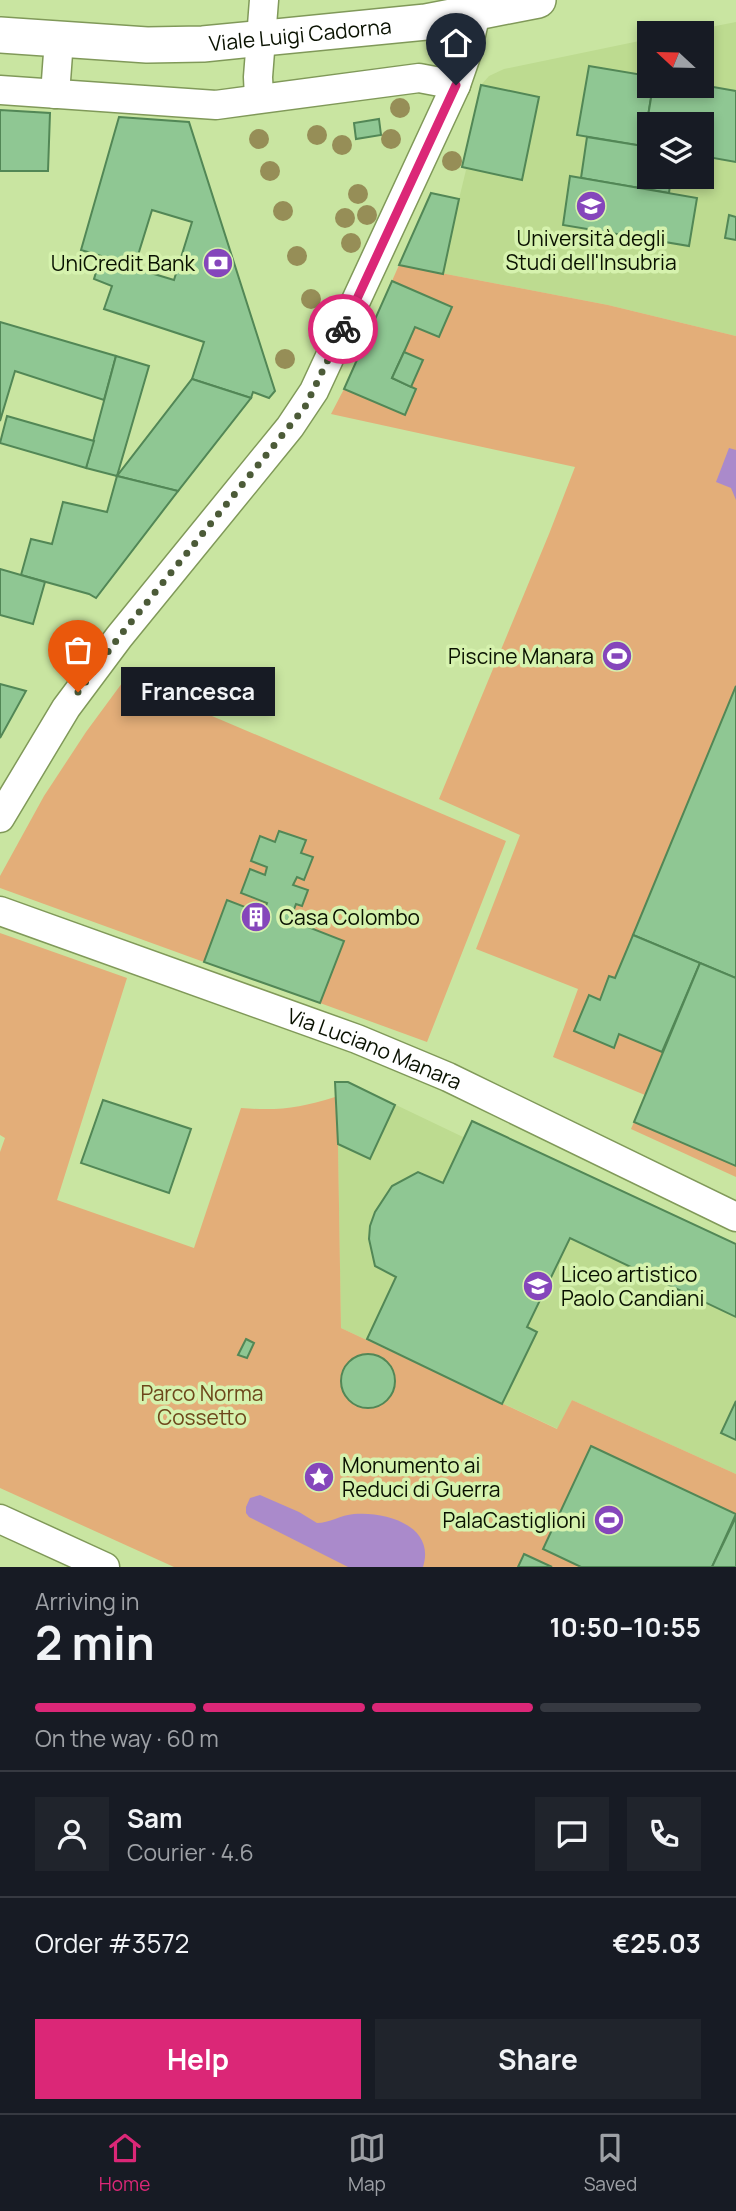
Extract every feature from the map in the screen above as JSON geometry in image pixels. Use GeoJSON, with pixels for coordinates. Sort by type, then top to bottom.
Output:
{"type":"FeatureCollection","features":[{"type":"Feature","properties":{"kind":"main road","name":"Viale Luigi Cadorna"},"geometry":{"type":"LineString","coordinates":[[0,36],[147,45],[203,44],[426,22],[478,7],[538,0]]}},
{"type":"Feature","properties":{"kind":"street"},"geometry":{"type":"LineString","coordinates":[[259,98],[264,0]]}},
{"type":"Feature","properties":{"kind":"street"},"geometry":{"type":"LineString","coordinates":[[0,818],[74,698],[119,637],[305,407],[456,85],[478,7]]}},
{"type":"Feature","properties":{"kind":"street"},"geometry":{"type":"LineString","coordinates":[[55,94],[59,40]]}},
{"type":"Feature","properties":{"kind":"street"},"geometry":{"type":"LineString","coordinates":[[0,90],[216,105],[419,78],[456,85]]}},
{"type":"Feature","properties":{"kind":"street","name":"Via Luciano Manara"},"geometry":{"type":"LineString","coordinates":[[0,911],[365,1043],[485,1094],[736,1217]]}},
{"type":"Feature","properties":{"kind":"street"},"geometry":{"type":"LineString","coordinates":[[0,1519],[104,1567]]}},
{"type":"Feature","properties":{"kind":"shaded area"},"geometry":{"type":"Polygon","coordinates":[[[736,22],[736,336],[608,305],[399,265],[431,193],[459,199],[466,170],[462,167],[481,85],[489,76],[504,69],[637,41],[637,98],[714,98],[714,26],[736,22]]]}},
{"type":"Feature","properties":{"kind":"shaded area"},"geometry":{"type":"Polygon","coordinates":[[[729,448],[736,450],[736,500],[731,488],[716,482],[729,448]]]}},
{"type":"Feature","properties":{"kind":"shaded area","name":"Liceo artistico Paolo Candiani"},"geometry":{"type":"Polygon","coordinates":[[[335,1082],[348,1082],[463,1137],[472,1121],[736,1244],[736,1474],[572,1400],[558,1429],[341,1328],[335,1082]]]}},
{"type":"Feature","properties":{"kind":"shaded area"},"geometry":{"type":"Polygon","coordinates":[[[260,1495],[317,1523],[354,1514],[367,1514],[380,1515],[405,1524],[415,1531],[422,1541],[425,1553],[423,1567],[348,1567],[249,1517],[246,1507],[250,1498],[260,1495]]]}},
{"type":"Feature","properties":{"kind":"green space","name":"Piscine Manara"},"geometry":{"type":"Polygon","coordinates":[[[399,265],[608,305],[736,336],[736,1177],[631,1129],[645,1095],[553,1057],[578,989],[476,949],[520,835],[439,799],[575,467],[331,414],[344,389],[405,415],[416,389],[411,387],[422,360],[404,352],[415,327],[439,337],[452,308],[392,281],[399,265]]]}},
{"type":"Feature","properties":{"kind":"green space"},"geometry":{"type":"Polygon","coordinates":[[[125,679],[506,841],[427,1042],[320,1003],[343,941],[290,920],[296,904],[302,906],[307,890],[293,885],[312,857],[301,853],[305,840],[279,831],[275,842],[260,836],[251,861],[267,867],[265,875],[250,869],[241,893],[267,903],[263,914],[227,901],[204,962],[0,888],[0,876],[44,796],[125,679]]]}},
{"type":"Feature","properties":{"kind":"green space","name":"Parco Norma Cossetto"},"geometry":{"type":"Polygon","coordinates":[[[0,933],[127,978],[57,1200],[194,1248],[241,1108],[289,1108],[335,1097],[341,1328],[557,1429],[572,1400],[736,1474],[736,1567],[174,1567],[0,1488],[0,1152],[5,1138],[0,1135],[0,933]]]}},
{"type":"Feature","properties":{"kind":"building"},"geometry":{"type":"Polygon","coordinates":[[[589,66],[637,74],[637,98],[651,98],[649,112],[637,112],[637,145],[577,135],[589,66]]]}},
{"type":"Feature","properties":{"kind":"building"},"geometry":{"type":"Polygon","coordinates":[[[481,85],[539,97],[522,180],[462,167],[481,85]]]}},
{"type":"Feature","properties":{"kind":"building"},"geometry":{"type":"Polygon","coordinates":[[[714,87],[736,91],[736,162],[714,158],[714,112],[649,112],[651,98],[714,98],[714,87]]]}},
{"type":"Feature","properties":{"kind":"building"},"geometry":{"type":"Polygon","coordinates":[[[0,110],[50,113],[48,171],[0,171],[0,110]]]}},
{"type":"Feature","properties":{"kind":"building"},"geometry":{"type":"Polygon","coordinates":[[[119,117],[189,122],[275,391],[269,398],[253,392],[251,398],[192,379],[204,342],[104,309],[112,286],[94,279],[101,256],[81,250],[119,117]],[[152,210],[134,268],[174,280],[192,222],[152,210]]]}},
{"type":"Feature","properties":{"kind":"building"},"geometry":{"type":"Polygon","coordinates":[[[379,119],[381,135],[356,139],[354,123],[379,119]]]}},
{"type":"Feature","properties":{"kind":"building"},"geometry":{"type":"Polygon","coordinates":[[[587,137],[637,145],[637,188],[581,178],[587,137]]]}},
{"type":"Feature","properties":{"kind":"building"},"geometry":{"type":"Polygon","coordinates":[[[570,176],[697,198],[689,246],[563,225],[570,176]]]}},
{"type":"Feature","properties":{"kind":"building"},"geometry":{"type":"Polygon","coordinates":[[[646,189],[670,189],[669,193],[646,189]]]}},
{"type":"Feature","properties":{"kind":"building"},"geometry":{"type":"Polygon","coordinates":[[[431,193],[459,199],[443,274],[399,265],[431,193]]]}},
{"type":"Feature","properties":{"kind":"building"},"geometry":{"type":"Polygon","coordinates":[[[729,215],[736,217],[736,240],[725,238],[729,215]]]}},
{"type":"Feature","properties":{"kind":"building"},"geometry":{"type":"Polygon","coordinates":[[[392,281],[452,307],[439,337],[415,327],[392,378],[416,389],[405,415],[344,389],[392,281]]]}},
{"type":"Feature","properties":{"kind":"building"},"geometry":{"type":"Polygon","coordinates":[[[0,322],[116,356],[104,400],[15,371],[0,421],[0,322]]]}},
{"type":"Feature","properties":{"kind":"building"},"geometry":{"type":"Polygon","coordinates":[[[404,352],[423,360],[411,387],[392,378],[404,352]]]}},
{"type":"Feature","properties":{"kind":"building"},"geometry":{"type":"Polygon","coordinates":[[[116,356],[149,366],[117,476],[86,468],[116,356]]]}},
{"type":"Feature","properties":{"kind":"building"},"geometry":{"type":"Polygon","coordinates":[[[192,379],[251,398],[178,491],[117,476],[192,379]]]}},
{"type":"Feature","properties":{"kind":"building"},"geometry":{"type":"Polygon","coordinates":[[[7,416],[94,441],[86,468],[0,443],[7,416]]]}},
{"type":"Feature","properties":{"kind":"building"},"geometry":{"type":"Polygon","coordinates":[[[117,476],[178,491],[96,598],[21,575],[31,539],[52,544],[63,502],[107,512],[117,476]]]}},
{"type":"Feature","properties":{"kind":"building"},"geometry":{"type":"Polygon","coordinates":[[[0,569],[45,582],[33,624],[0,615],[0,569]]]}},
{"type":"Feature","properties":{"kind":"building"},"geometry":{"type":"Polygon","coordinates":[[[0,684],[26,691],[0,738],[0,684]]]}},
{"type":"Feature","properties":{"kind":"building"},"geometry":{"type":"Polygon","coordinates":[[[736,686],[736,978],[633,935],[736,686]]]}},
{"type":"Feature","properties":{"kind":"building","name":"Casa Colombo"},"geometry":{"type":"Polygon","coordinates":[[[279,831],[306,840],[301,853],[313,857],[304,880],[297,877],[293,885],[308,890],[302,906],[296,904],[290,920],[344,941],[320,1003],[204,962],[227,900],[263,914],[267,903],[241,893],[250,869],[265,875],[267,867],[251,861],[260,836],[275,842],[279,831]]]}},
{"type":"Feature","properties":{"kind":"building"},"geometry":{"type":"Polygon","coordinates":[[[633,935],[700,963],[662,1052],[619,1034],[614,1048],[574,1031],[589,995],[600,1000],[609,976],[615,978],[633,935]]]}},
{"type":"Feature","properties":{"kind":"building"},"geometry":{"type":"Polygon","coordinates":[[[700,963],[736,978],[736,1166],[634,1122],[700,963]]]}},
{"type":"Feature","properties":{"kind":"building"},"geometry":{"type":"Polygon","coordinates":[[[335,1082],[348,1082],[395,1105],[370,1159],[338,1144],[335,1082]]]}},
{"type":"Feature","properties":{"kind":"building"},"geometry":{"type":"Polygon","coordinates":[[[103,1100],[191,1129],[169,1193],[81,1163],[103,1100]]]}},
{"type":"Feature","properties":{"kind":"building"},"geometry":{"type":"Polygon","coordinates":[[[472,1121],[736,1244],[736,1317],[570,1238],[527,1327],[537,1332],[502,1404],[367,1339],[396,1277],[375,1266],[369,1239],[375,1212],[392,1186],[418,1172],[443,1183],[472,1121]]]}},
{"type":"Feature","properties":{"kind":"building"},"geometry":{"type":"Polygon","coordinates":[[[246,1339],[254,1343],[247,1358],[238,1355],[246,1339]]]}},
{"type":"Feature","properties":{"kind":"building"},"geometry":{"type":"Polygon","coordinates":[[[368,1354],[387,1362],[395,1381],[387,1400],[368,1408],[349,1400],[341,1381],[349,1362],[368,1354]]]}},
{"type":"Feature","properties":{"kind":"building"},"geometry":{"type":"Polygon","coordinates":[[[736,1401],[736,1440],[721,1433],[736,1401]]]}},
{"type":"Feature","properties":{"kind":"building"},"geometry":{"type":"Polygon","coordinates":[[[591,1446],[736,1514],[712,1567],[581,1567],[543,1549],[591,1446]]]}},
{"type":"Feature","properties":{"kind":"building"},"geometry":{"type":"Polygon","coordinates":[[[736,1517],[736,1567],[712,1567],[736,1517]]]}},
{"type":"Feature","properties":{"kind":"building"},"geometry":{"type":"Polygon","coordinates":[[[524,1554],[552,1567],[518,1567],[524,1554]]]}},
{"type":"Feature","properties":{"kind":"way so far"},"geometry":{"type":"LineString","coordinates":[[78,692],[119,637],[305,407],[343,329]]}},
{"type":"Feature","properties":{"kind":"place","name":"Università degli Studi dell'Insubria"},"geometry":{"type":"Point","coordinates":[591,206]}},
{"type":"Feature","properties":{"kind":"place","name":"UniCredit Bank"},"geometry":{"type":"Point","coordinates":[218,263]}},
{"type":"Feature","properties":{"kind":"place","name":"Piscine Manara"},"geometry":{"type":"Point","coordinates":[617,656]}},
{"type":"Feature","properties":{"kind":"place","name":"Francesca"},"geometry":{"type":"Point","coordinates":[78,692]}},
{"type":"Feature","properties":{"kind":"place","name":"Casa Colombo"},"geometry":{"type":"Point","coordinates":[256,917]}},
{"type":"Feature","properties":{"kind":"place","name":"Liceo artistico Paolo Candiani"},"geometry":{"type":"Point","coordinates":[538,1286]}},
{"type":"Feature","properties":{"kind":"place","name":"Monumento ai Reduci di Guerra"},"geometry":{"type":"Point","coordinates":[319,1477]}},
{"type":"Feature","properties":{"kind":"place","name":"PalaCastiglioni"},"geometry":{"type":"Point","coordinates":[609,1520]}},
{"type":"Feature","properties":{"kind":"route"},"geometry":{"type":"LineString","coordinates":[[343,329],[456,85]]}}]}
